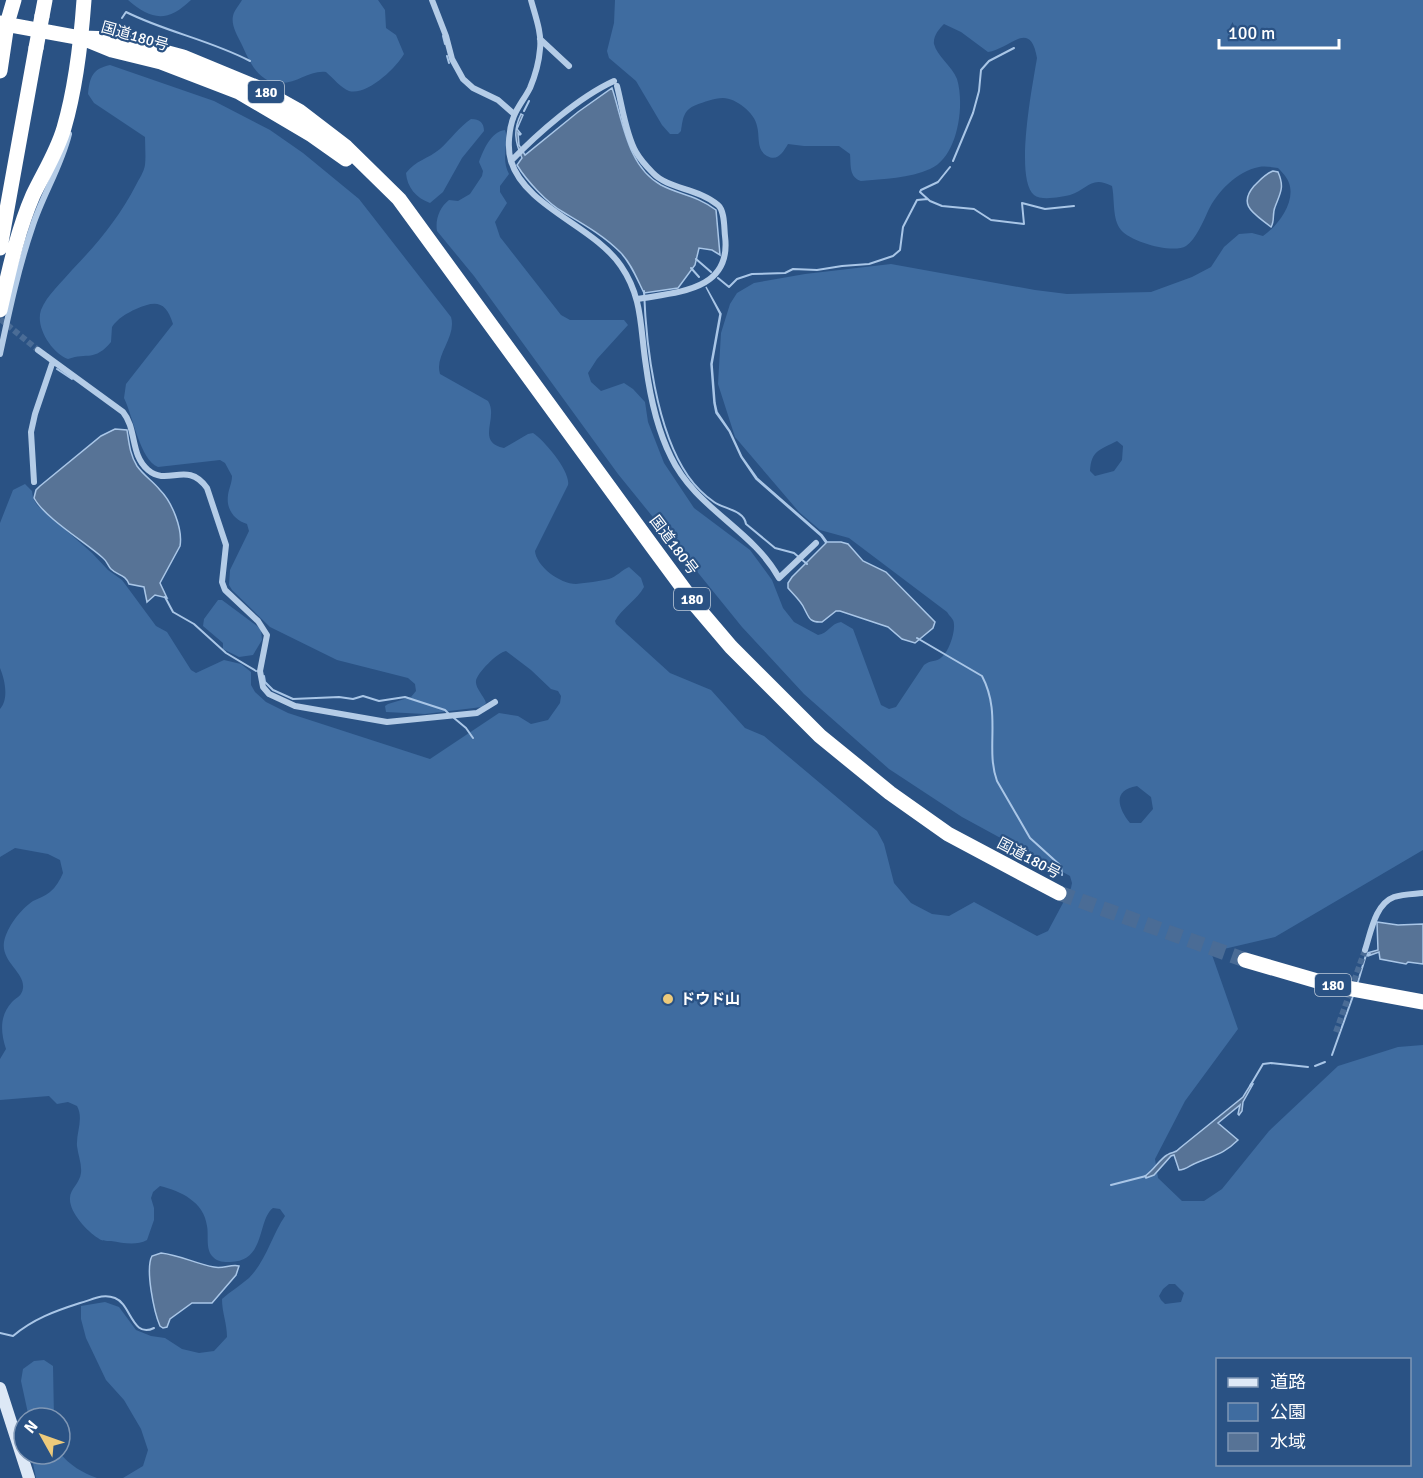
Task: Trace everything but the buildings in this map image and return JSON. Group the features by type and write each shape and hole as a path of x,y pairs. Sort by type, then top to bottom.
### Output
{"highway":[{"path":"0,71 4,24 14,0"},
{"path":"0,249 45,0"},
{"path":"0,310 14,247 64,128 81,38 84,0"},
{"name":"国道180号","path":"4,24 81,38 116,39 166,51 208,66 256,87 299,111 346,147 399,200 652,546 731,647 820,736 890,793 948,834 1059,893"},
{"name":"180","path":"1245,960 1331,985 1423,1002"}],"main road":[{"path":"0,1388 29,1478"}],"street":[{"path":"432,0 452,59 463,79 473,88 498,100 514,114"},
{"path":"531,0 540,39 538,60 531,86 514,114 511,127 511,161 524,182 555,214 586,232 612,253 627,275 638,299 646,367 657,419 670,456 681,475 698,495 753,544 779,578 816,543"},
{"path":"0,354 31,231 67,144 81,38"},
{"path":"540,39 569,66"},
{"path":"511,161 520,151 592,93 615,83 635,151 658,178 666,183 696,191 719,206 722,211 726,242 723,263 718,272 709,280 695,289 638,299"},
{"path":"38,350 123,412 130,421 136,453 140,461 152,473 161,476 190,474 202,481 207,488 226,545 222,582 225,590 258,621 267,635 260,677 268,694 295,706 387,722 477,713 495,702"},
{"path":"34,482 31,432 34,414 53,361"},
{"path":"1365,950 1378,913 1385,903 1396,896 1423,893"}],"green space":[{"path":"128,0 191,0 175,12 160,16 145,12"},
{"path":"242,0 378,0 385,10 386,28 396,35 404,54 380,80 356,91 346,90 326,72 281,83 266,80 255,70 235,30 233,16"},
{"path":"615,0 1423,0 1423,850 1275,937 1211,952 1238,1029 1185,1101 1155,1159 1158,1178 1182,1201 1204,1201 1222,1189 1269,1131 1338,1066 1398,1047 1423,1045 1423,1478 123,1478 143,1466 148,1450 141,1429 124,1400 106,1380 86,1338 81,1319 81,1306 105,1302 119,1307 136,1330 165,1338 182,1349 199,1353 214,1351 227,1337 222,1299 255,1271 285,1216 280,1209 273,1208 268,1214 259,1240 250,1255 242,1260 221,1261 213,1257 209,1250 208,1230 201,1210 190,1199 160,1186 153,1192 151,1198 154,1220 147,1240 129,1243 101,1240 80,1221 70,1203 70,1195 81,1173 77,1146 80,1121 77,1106 68,1102 57,1104 49,1096 0,1100 0,1059 6,1049 2,1030 3,1018 8,1007 20,995 23,988 23,982 6,955 4,942 11,925 19,914 33,901 52,890 63,873 60,860 48,854 15,848 0,857 0,709 5,695 5,684 0,668 0,523 13,490 25,484 32,491 37,505 122,580 156,626 167,632 191,670 196,673 224,660 241,664 251,672 251,685 255,692 266,702 288,713 430,759 499,713 518,716 531,724 548,720 560,703 561,696 558,691 551,689 506,651 493,659 477,677 477,686 486,703 482,707 425,714 386,712 385,706 411,697 416,691 415,684 408,678 337,660 270,627 232,590 229,585 230,570 249,531 247,524 235,517 230,509 228,495 232,476 225,463 220,460 158,467 146,456 124,398 126,384 173,324 167,311 159,304 149,304 126,314 112,327 111,342 95,354 68,359 56,351 46,339 40,324 44,304 115,220 143,173 145,165 145,137 94,103 88,94 91,78 99,69 110,65 214,101 270,130 303,153 359,199 451,317 451,332 440,360 440,374 488,401 491,408 489,435 495,445 504,448 533,433 550,449 565,472 568,485 535,551 536,557 544,568 556,578 576,584 609,579 629,567 641,578 644,587 618,616 616,624 670,673 711,690 745,728 764,736 877,831 884,844 894,883 911,903 932,914 949,916 974,902 1037,936 1048,931 1071,888 1070,876 962,817 889,769 804,694 742,627 618,474 474,276 437,231 439,214 449,200 458,201 470,194 482,176 483,171 479,162 485,147 496,134 505,130 505,162 509,174 500,186 500,192 507,203 495,222 500,237 561,315 570,320 624,320 628,325 597,359 588,373 591,382 601,391 624,383 645,402 648,422 664,463 694,508 750,550 772,580 783,608 794,622 818,635 841,622 853,629 881,705 889,709 896,707 924,665 940,659 945,654 953,634 953,620 947,612 849,538 820,530 799,512 735,437 718,384 721,333 730,304 737,293 754,283 805,274 891,264 1067,294 1151,292 1192,277 1211,267 1224,247 1239,234 1252,233 1263,236 1269,232 1280,220 1288,205 1291,190 1288,181 1278,168 1259,167 1243,173 1222,190 1193,239 1186,246 1172,249 1152,246 1134,239 1121,230 1116,220 1112,186 1105,183 1094,182 1066,196 1037,197 1028,185 1025,151 1037,58 1034,46 1024,38 988,52 961,32 944,24 935,35 934,44 957,79 960,102 957,129 947,154 940,163 922,172 896,178 861,181 854,177 850,154 839,146 788,144 777,157 767,156 761,150 753,116 739,103 728,99 713,99 688,109 684,115 681,131 678,134 670,134 662,125 636,81 609,58 607,51 614,23","holes":["1117,441 1123,446 1122,460 1114,471 1095,476 1090,471 1094,455","1137,786 1151,797 1153,809 1141,823 1130,823 1120,806 1120,800 1124,791","1169,1284 1175,1284 1184,1293 1181,1302 1165,1304 1161,1300 1159,1296"]},
{"path":"471,119 481,122 484,131 462,158 443,192 430,203 420,198 410,187 406,173 414,165 440,149"},
{"path":"218,600 222,600 261,629 262,640 253,655 239,657 223,649 223,643 203,626 204,619"},
{"path":"44,1360 53,1366 54,1406 26,1406 21,1381 23,1369 34,1361"},
{"path":"72,1464 97,1478 36,1478 34,1466 72,1466"}],"water":[{"path":"612,88 633,155 650,177 661,185 702,201 716,210 720,255 712,250 699,248 695,265 678,288 644,293 624,256 600,235 550,203 531,184 517,165 522,158 516,136 517,125 521,114 523,115 517,129 521,134 518,133 519,145 525,155"},
{"path":"1273,171 1278,172 1281,186 1271,227 1254,214 1247,199 1254,186 1265,175"},
{"path":"706,287 721,314 712,364 715,403 717,412 730,431 742,457 757,478 827,542 848,544 863,561 886,572 935,622 933,628 915,643 902,639 888,627 840,611 836,611 822,622 814,622 788,588 792,577 826,543 756,479 741,457 729,431 716,413 711,364 720,314"},
{"path":"115,429 127,430 135,462 164,495 178,524 180,546 160,583 167,598 155,595 147,602 144,587 129,584 125,578 111,569 103,558 47,514 34,498 40,486 101,436"},
{"path":"1377,922 1398,925 1423,924 1423,964 1408,962 1406,964 1380,959 1379,952 1368,956 1367,953 1378,950"},
{"path":"1253,1084 1239,1115 1240,1105 1218,1123 1238,1140 1233,1145 1181,1170 1179,1170 1174,1155 1171,1156 1154,1175 1146,1178 1145,1176 1164,1157 1177,1151 1243,1097"},
{"path":"161,1253 214,1267 239,1266 236,1275 212,1303 192,1303 170,1319 167,1327 163,1328 160,1326 155,1311 149,1270 152,1256"}],"waterway":[{"path":"122,18 126,12 250,61"},
{"path":"443,36 445,44"},
{"path":"953,161 973,113 979,91 981,70 989,61 1014,48"},
{"path":"447,56 449,63"},
{"path":"524,111 529,101"},
{"path":"950,167 938,182 920,192 930,201 942,206 974,209 991,220 1024,224 1022,203 1045,209 1074,206"},
{"path":"718,278 729,287 737,279 752,274 785,273 793,269 817,270 869,264 893,256 900,250 903,227 917,200 928,199"},
{"path":"696,259 711,272"},
{"path":"691,268 699,277"},
{"path":"644,291 647,337 655,387 668,435 688,476 707,496 742,516 746,524 775,548 794,553 807,564"},
{"path":"57,369 72,379"},
{"path":"165,597 173,612 194,624 226,653 256,671"},
{"path":"917,638 982,676 991,704 992,756 997,781 1030,838 1061,866 1062,875"},
{"path":"264,676 265,682 273,690 293,699 339,697 353,699 363,696 379,701 405,697 445,710 449,714"},
{"path":"454,718 466,728 473,738"},
{"path":"1357,985 1366,955 1370,954"},
{"path":"1332,1055 1353,996"},
{"path":"1315,1066 1325,1062"},
{"path":"1250,1086 1263,1064 1308,1067"},
{"path":"1111,1185 1146,1176"},
{"path":"0,1333 13,1336 36,1320 53,1312 106,1296 120,1301 141,1329 154,1328"}],"tunnel":[{"path":"0,319 38,350"},
{"path":"1059,893 1245,960"},
{"path":"1336,1032 1365,950"}],"place":[{"name":"ドウド山","path":"668,999"}]}
